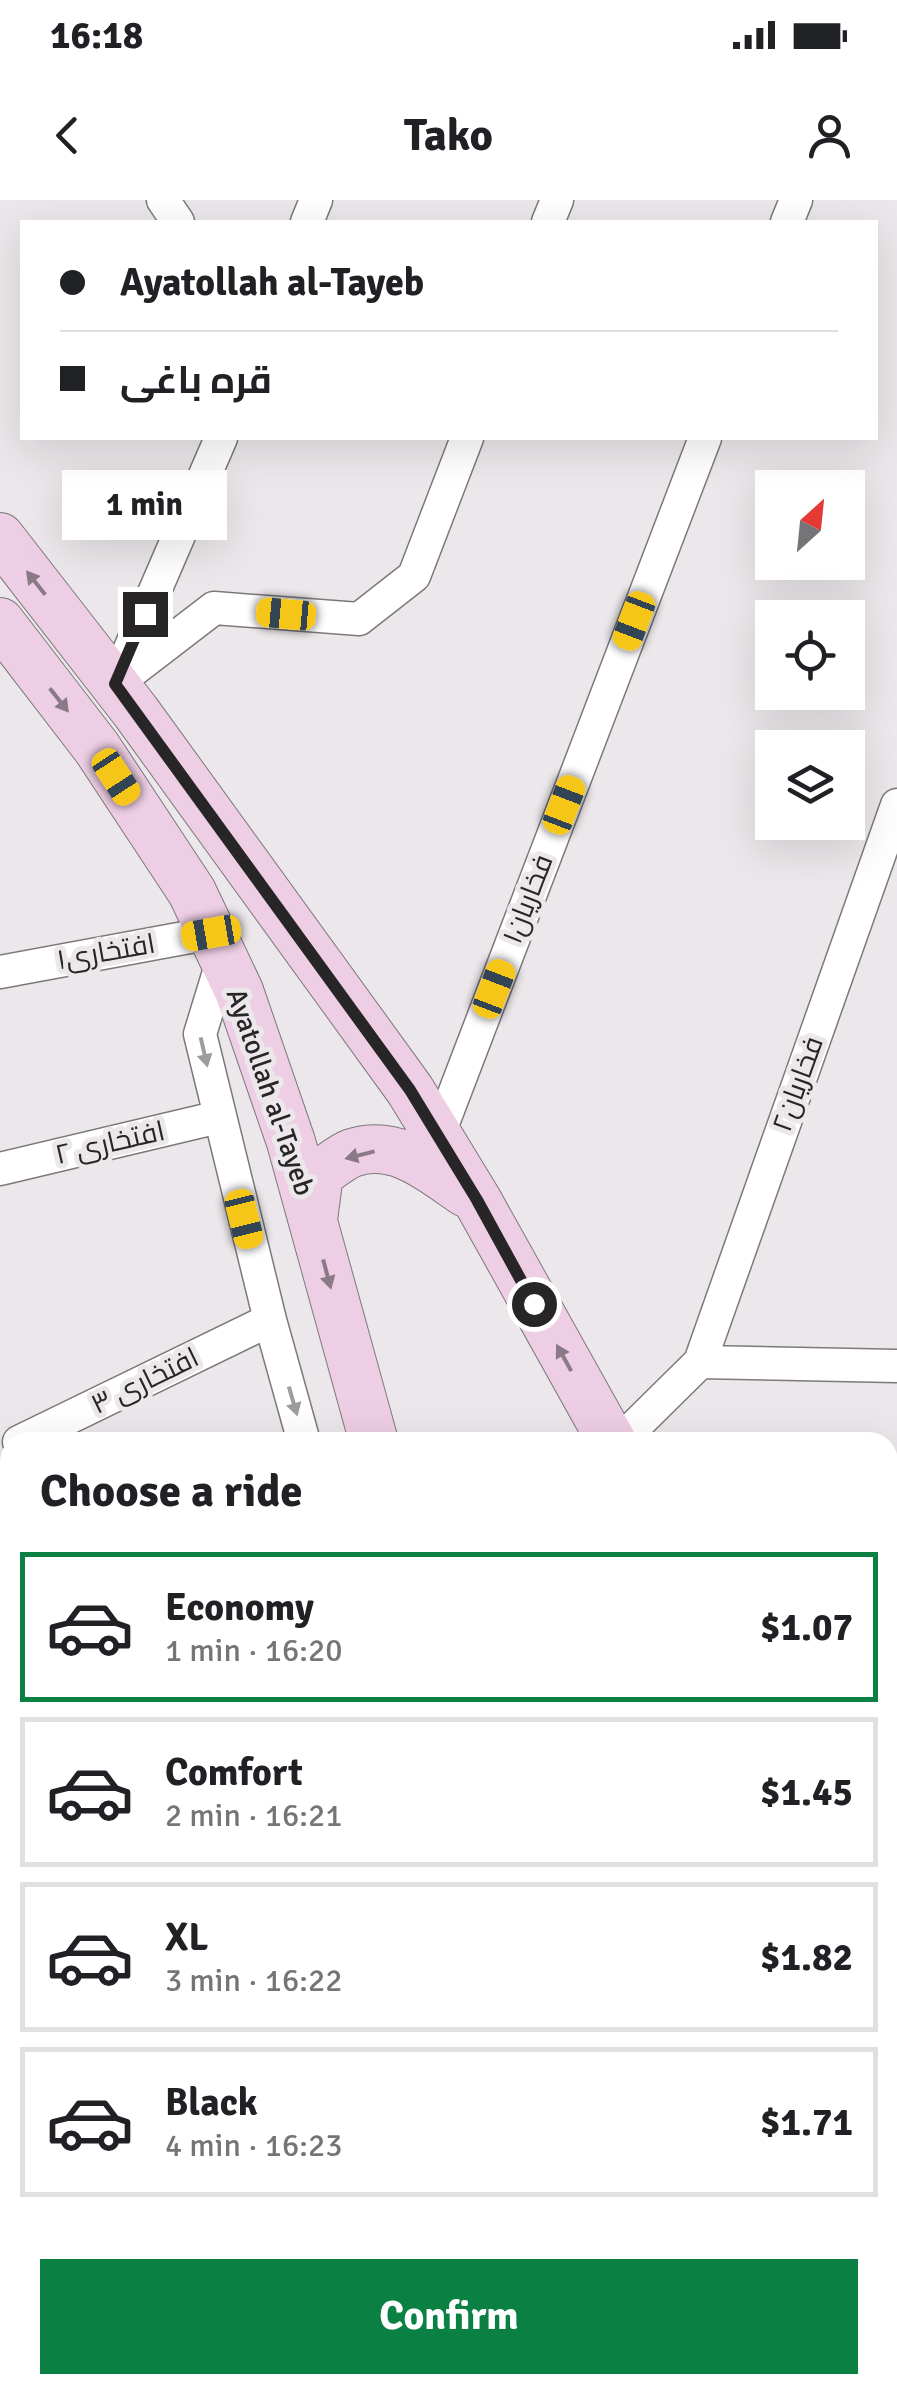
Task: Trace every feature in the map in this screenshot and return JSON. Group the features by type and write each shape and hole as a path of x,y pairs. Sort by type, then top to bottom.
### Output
{"main road":[{"path":"0,537 115,684 410,1090 609,1432"},
{"name":"Ayatollah al-Tayeb","path":"0,622 96,748 192,892 238,990 291,1142 371,1432"},
{"path":"313,1220 319,1174 352,1154 392,1148 477,1200"}],"street":[{"path":"115,684 220,440"},
{"path":"115,684 214,608 358,619 414,576 465,440"},
{"name":"فخاریان۱","path":"438,1136 704,440"},
{"name":"فخاریان۲","path":"700,1362 897,805"},
{"path":"217,946 200,1034 301,1432"},
{"name":"افتخاری۱","path":"0,972 217,946"},
{"name":"افتخاری ۲","path":"0,1169 219,1117"},
{"name":"افتخاری ۳","path":"40,1432 270,1320"},
{"path":"626,1432 700,1362 897,1366"}],"route":[{"path":"145,614 115,684 410,1090 534,1304"}]}
